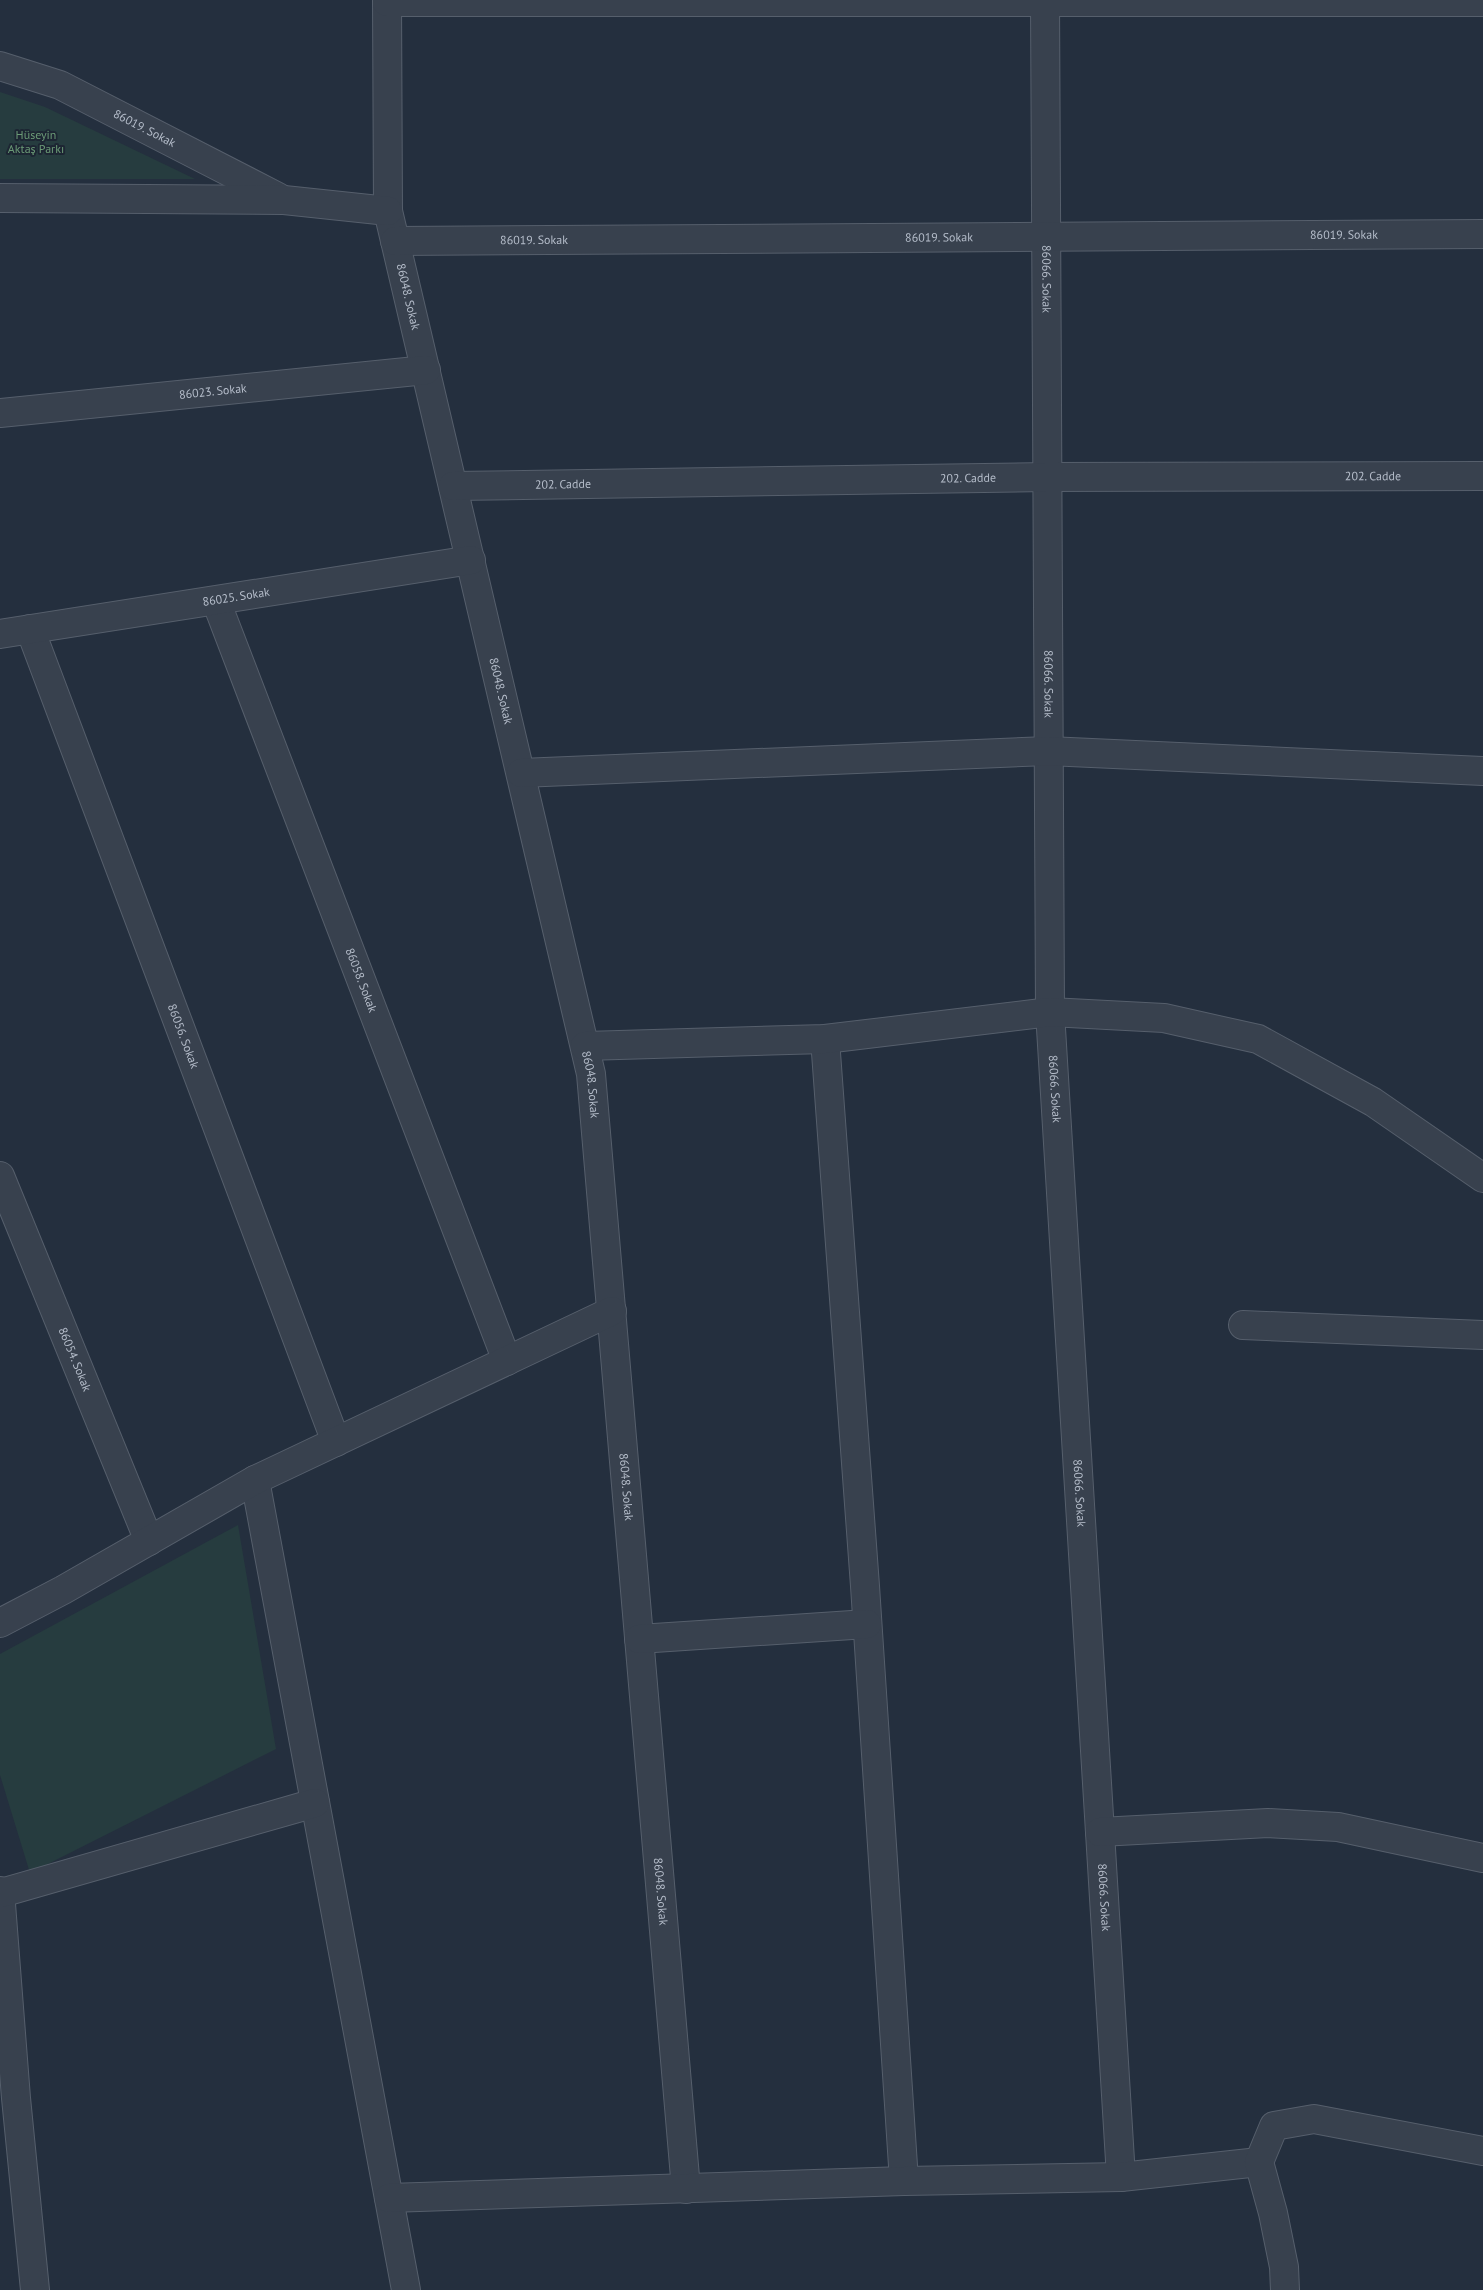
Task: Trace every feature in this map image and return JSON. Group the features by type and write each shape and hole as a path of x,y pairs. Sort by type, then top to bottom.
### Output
{"street":[{"path":"387,1 1483,2"},
{"name":"86048. Sokak","path":"387,1 388,211 592,1074 686,2189"},
{"name":"86066. Sokak","path":"1045,1 1050,1012 1121,2176"},
{"name":"86019. Sokak","path":"0,66 60,86 284,200"},
{"name":"86019. Sokak","path":"0,198 284,200 388,211"},
{"name":"86019. Sokak","path":"395,241 1046,235 1483,234"},
{"name":"86023. Sokak","path":"0,413 426,370"},
{"name":"202. Cadde","path":"453,486 1047,477 1483,476"},
{"name":"86025. Sokak","path":"0,634 471,560"},
{"name":"86058. Sokak","path":"216,600 507,1361"},
{"name":"86056. Sokak","path":"30,629 336,1442"},
{"path":"520,773 1048,751 1483,771"},
{"path":"585,1046 825,1039 1050,1012 1164,1018 1258,1039 1373,1102 1483,1178"},
{"path":"825,1039 867,1624 904,2181"},
{"name":"86054. Sokak","path":"0,1176 149,1540"},
{"path":"0,1623 255,1480 612,1311"},
{"path":"1243,1325 1483,1335"},
{"path":"255,1480 406,2290"},
{"path":"639,1639 867,1624"},
{"path":"35,2290 8,2100 0,1892 315,1803"},
{"path":"1100,1832 1268,1823 1338,1827 1483,1858"},
{"path":"1285,2290 1284,2267 1258,2162 1274,2126 1314,2119 1483,2151"},
{"path":"389,2198 904,2181 1121,2176 1258,2162"}],"green space":[{"name":"Hüseyin Aktaş Parkı","path":"0,92 45,107 195,179 0,179"},
{"path":"238,1525 276,1749 30,1873 0,1775 0,1654"}]}
